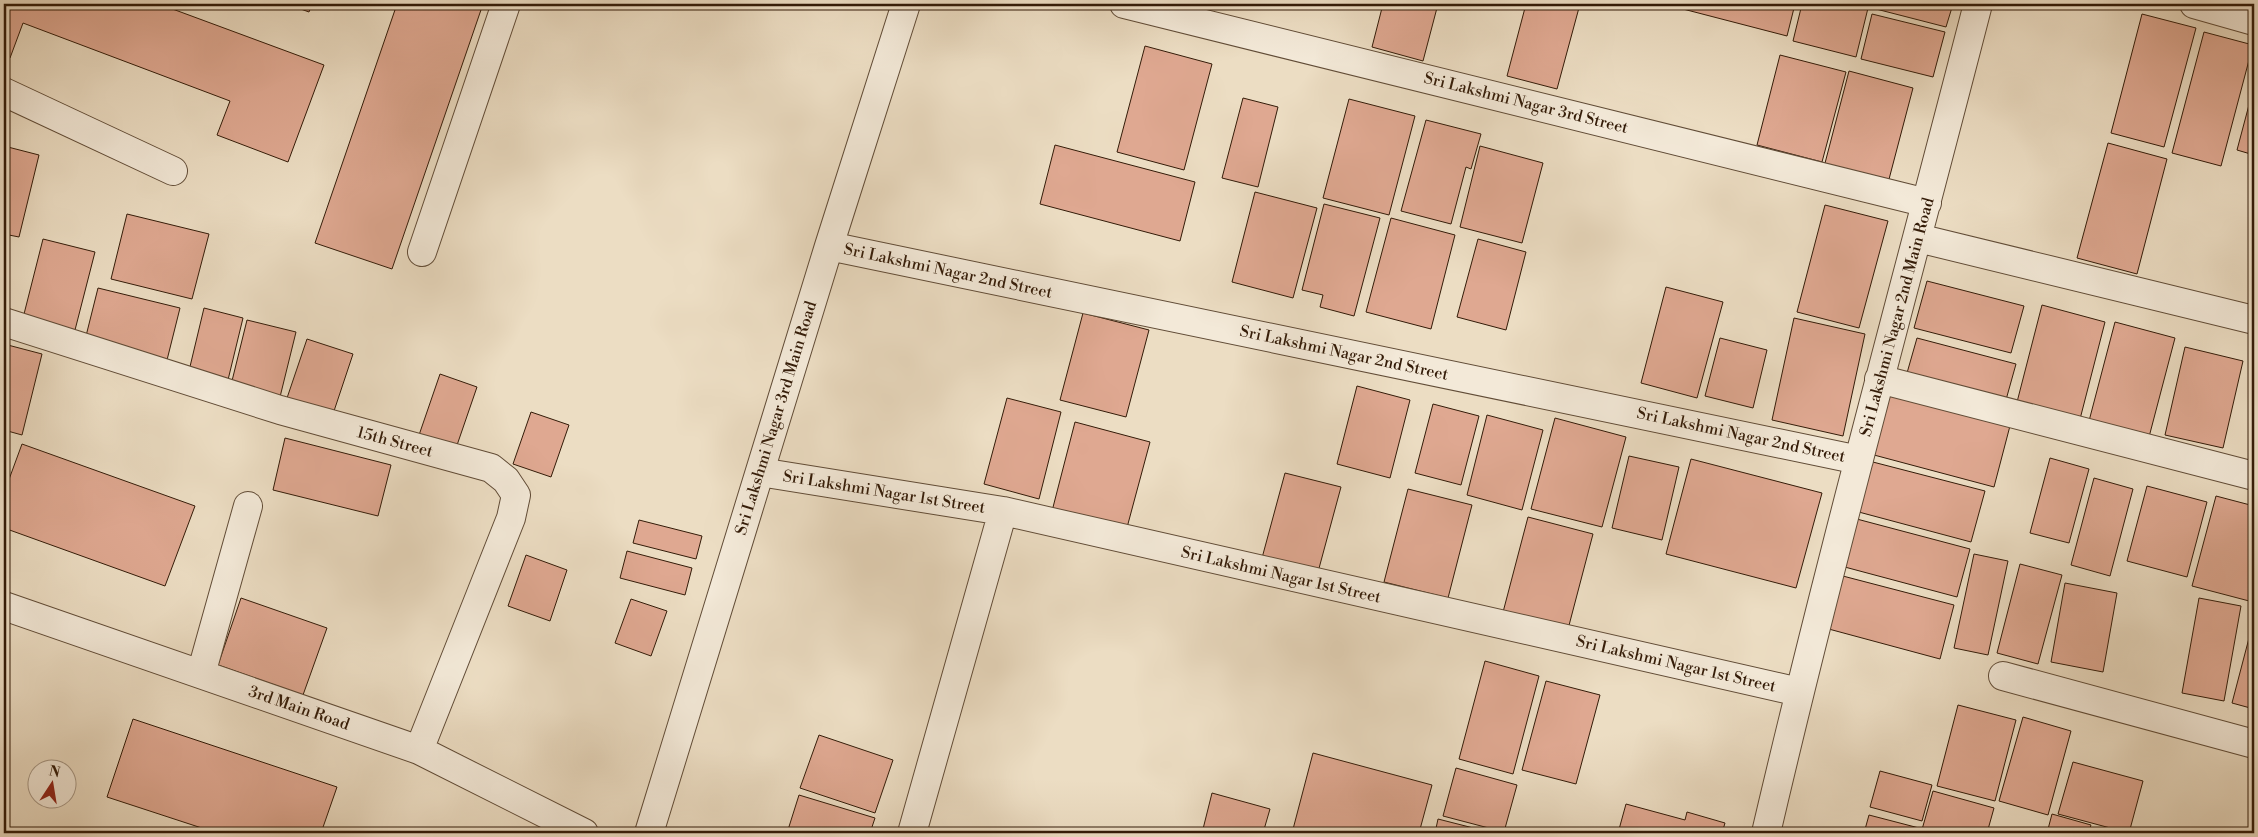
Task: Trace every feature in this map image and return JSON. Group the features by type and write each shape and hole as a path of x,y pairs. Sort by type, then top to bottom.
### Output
{"street":[{"path":"422,252 506,4"},
{"name":"Sri Lakshmi Nagar 3rd Main Road","path":"649,833 829,246 906,4"},
{"name":"Sri Lakshmi Nagar 3rd Street","path":"1124,4 1926,203"},
{"name":"Sri Lakshmi Nagar 2nd Main Road","path":"1766,833 1799,692 1860,460 1879,379 1918,238 1978,4"},
{"path":"2194,4 2254,21"},
{"path":"4,92 174,170"},
{"path":"1918,238 2254,320"},
{"name":"Sri Lakshmi Nagar 2nd Street","path":"829,246 1860,460"},
{"name":"15th Street","path":"4,322 280,410 490,468 506,480 516,496 511,518 419,750"},
{"path":"1879,379 2254,476"},
{"name":"Sri Lakshmi Nagar 1st Street","path":"760,472 1003,511 1799,692"},
{"path":"201,674 248,506"},
{"path":"912,833 1003,511"},
{"name":"3rd Main Road","path":"4,606 419,750 584,833"},
{"path":"2003,676 2254,744"}],"building":[{"path":"4,4 159,4 324,65 288,162 217,135 230,101 23,23 10,58 4,55"},
{"path":"287,4 312,4 309,12"},
{"path":"397,4 483,4 392,269 315,243"},
{"path":"1383,4 1438,4 1423,61 1372,47"},
{"path":"1526,4 1580,4 1557,89 1507,76"},
{"path":"1685,4 1795,4 1787,36 1683,9"},
{"path":"1802,4 1869,4 1856,57 1793,41"},
{"path":"1877,4 1953,4 1946,27 1876,9"},
{"path":"1872,14 1945,32 1933,77 1861,59"},
{"path":"2142,14 2196,28 2164,147 2111,133"},
{"path":"2204,32 2253,45 2221,166 2172,153"},
{"path":"1145,46 1212,64 1184,170 1117,152"},
{"path":"1780,55 1846,72 1822,162 1757,145"},
{"path":"1849,71 1913,88 1888,183 1824,167"},
{"path":"2254,86 2254,155 2237,150"},
{"path":"1243,98 1278,107 1258,187 1222,178"},
{"path":"1349,99 1415,116 1389,215 1323,198"},
{"path":"1426,120 1481,134 1471,169 1466,167 1451,224 1401,211"},
{"path":"2108,143 2167,159 2137,274 2077,258"},
{"path":"1055,145 1195,182 1180,241 1040,204"},
{"path":"4,146 39,155 19,237 4,234"},
{"path":"1480,146 1543,163 1522,243 1460,227"},
{"path":"1255,192 1317,208 1293,298 1232,282"},
{"path":"1324,204 1380,218 1354,316 1320,307 1323,295 1302,290"},
{"path":"1825,205 1888,221 1859,328 1797,312"},
{"path":"127,214 209,234 192,299 111,279"},
{"path":"1391,218 1455,235 1431,329 1366,312"},
{"path":"43,239 95,252 75,330 23,318"},
{"path":"1478,239 1526,252 1506,330 1457,317"},
{"path":"1927,281 2024,306 2011,353 1914,328"},
{"path":"1666,287 1723,302 1697,398 1641,383"},
{"path":"98,288 180,308 166,364 84,344"},
{"path":"2042,305 2105,322 2079,423 2016,406"},
{"path":"204,308 243,318 227,384 188,375"},
{"path":"1083,313 1149,330 1126,417 1060,400"},
{"path":"1794,318 1865,334 1843,436 1772,420"},
{"path":"247,320 296,332 280,397 231,385"},
{"path":"2115,322 2175,338 2149,437 2089,421"},
{"path":"1720,338 1767,350 1753,408 1705,396"},
{"path":"1917,338 2016,364 2004,407 1905,380"},
{"path":"307,339 353,354 332,417 286,401"},
{"path":"4,344 42,354 22,435 4,430"},
{"path":"2185,347 2243,361 2223,448 2165,435"},
{"path":"440,374 477,387 455,451 418,438"},
{"path":"1357,386 1410,400 1390,478 1337,464"},
{"path":"1891,390 2011,422 1994,487 1874,455"},
{"path":"1007,398 1061,412 1039,499 984,484"},
{"path":"1433,404 1479,416 1461,485 1415,473"},
{"path":"531,412 569,425 551,477 513,464"},
{"path":"1487,415 1543,430 1522,510 1467,495"},
{"path":"1555,418 1626,437 1602,527 1531,509"},
{"path":"1075,422 1150,442 1125,535 1051,515"},
{"path":"285,438 391,465 378,516 273,490"},
{"path":"22,444 195,506 165,586 4,528 4,493"},
{"path":"1629,456 1679,467 1662,540 1612,528"},
{"path":"2050,458 2089,469 2069,543 2030,533"},
{"path":"1691,459 1822,493 1796,588 1666,554"},
{"path":"1869,461 1985,491 1971,542 1855,511"},
{"path":"1285,473 1341,487 1318,572 1262,558"},
{"path":"2094,478 2133,489 2110,576 2071,565"},
{"path":"2147,486 2207,502 2187,577 2127,561"},
{"path":"1408,489 1472,505 1448,598 1384,582"},
{"path":"2216,496 2254,506 2253,602 2192,586"},
{"path":"1528,517 1593,534 1567,633 1502,616"},
{"path":"1853,518 1970,549 1957,597 1841,566"},
{"path":"639,520 702,536 696,559 633,543"},
{"path":"627,551 692,568 685,595 620,578"},
{"path":"1974,554 2008,561 1988,655 1954,648"},
{"path":"526,555 567,570 550,621 508,606"},
{"path":"2020,564 2062,575 2038,664 1997,653"},
{"path":"1839,575 1954,605 1940,659 1825,628"},
{"path":"2065,583 2117,593 2103,672 2051,662"},
{"path":"241,598 327,628 303,695 218,665"},
{"path":"2199,598 2241,606 2224,701 2182,693"},
{"path":"631,599 667,611 651,656 615,643"},
{"path":"2254,619 2254,709 2232,703"},
{"path":"1485,661 1539,676 1513,774 1459,759"},
{"path":"1546,681 1600,695 1576,784 1522,770"},
{"path":"1958,705 2016,720 1995,801 1937,786"},
{"path":"2023,717 2071,731 2048,815 1999,801"},
{"path":"133,719 337,787 321,833 217,833 107,797"},
{"path":"819,735 893,760 875,813 800,788"},
{"path":"1313,753 1432,785 1419,833 1292,833"},
{"path":"2073,762 2143,781 2129,833 2058,814"},
{"path":"1456,768 1517,785 1504,832 1443,816"},
{"path":"1880,771 1932,785 1922,821 1870,807"},
{"path":"1933,791 1994,808 1987,833 1921,833"},
{"path":"1212,793 1270,809 1263,833 1202,833"},
{"path":"799,795 875,818 870,833 787,833"},
{"path":"1626,804 1685,820 1687,812 1725,823 1722,833 1618,833"},
{"path":"2052,814 2091,825 2088,833 2047,833"},
{"path":"1869,815 1919,828 1917,833 1864,833"},
{"path":"1438,819 1493,833 1435,833"}]}
